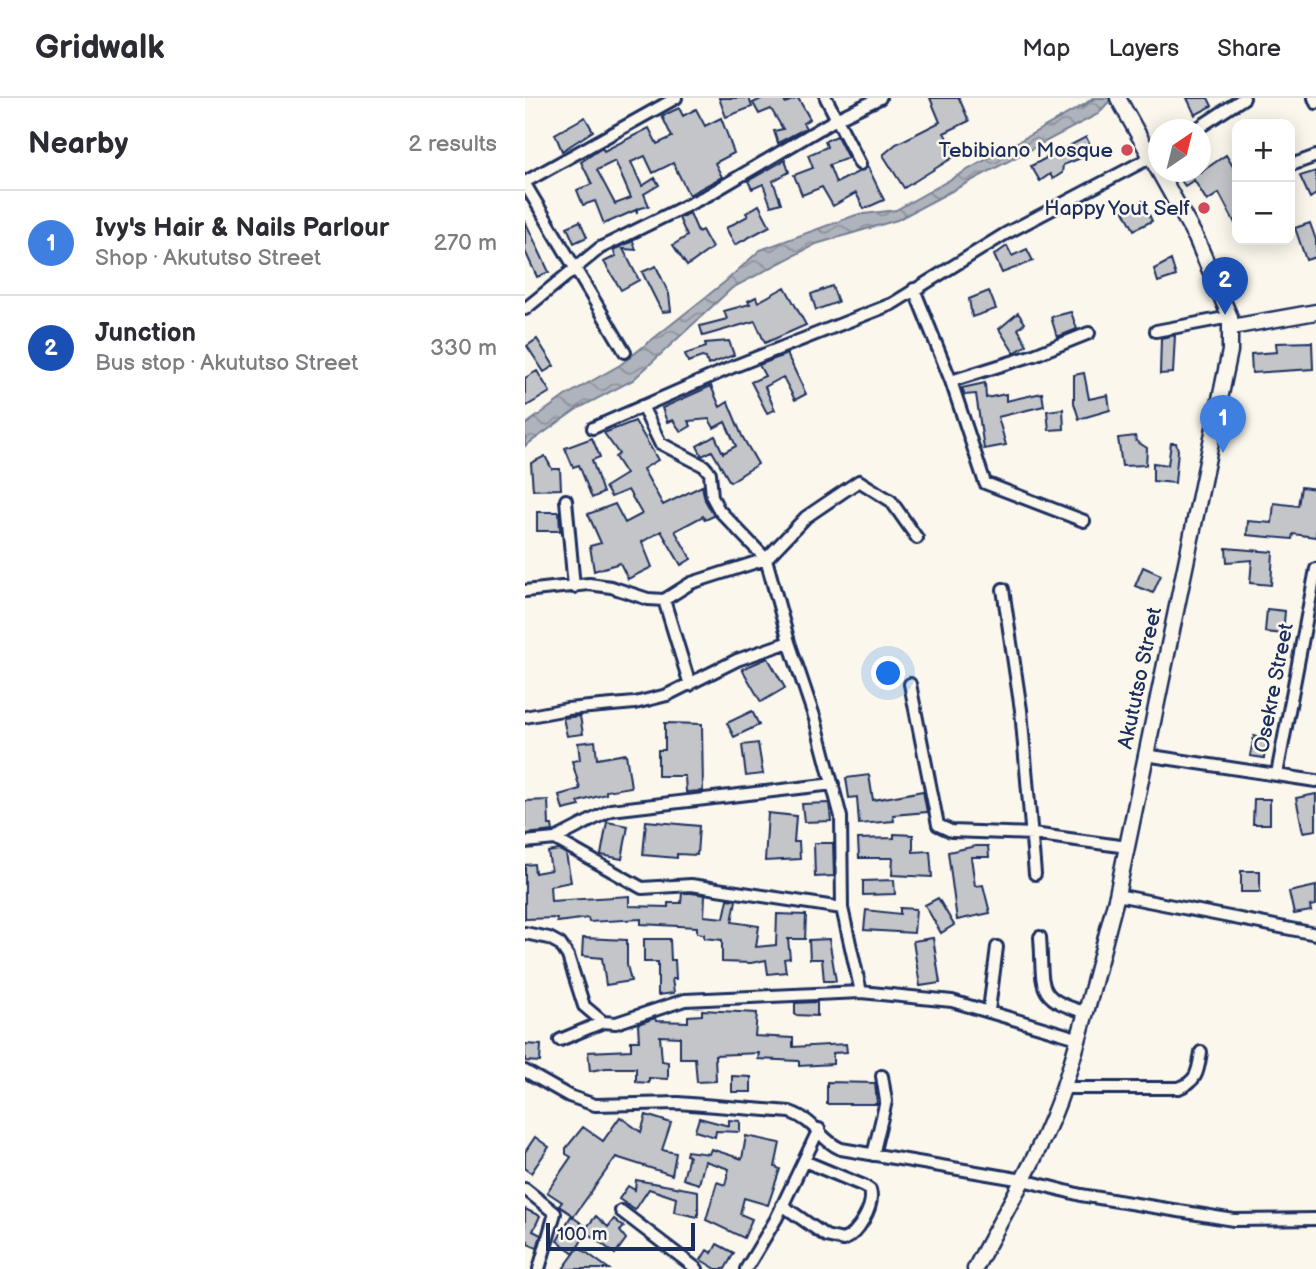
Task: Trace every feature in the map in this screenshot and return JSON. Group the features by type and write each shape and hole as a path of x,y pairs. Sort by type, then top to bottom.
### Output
{"street":[{"path":"625,352 525,183 676,98"},
{"path":"826,98 860,164"},
{"path":"525,309 600,248 708,195 838,118 880,98"},
{"path":"1118,98 1126,115 1148,146"},
{"path":"1211,120 1244,98"},
{"path":"1295,164 1316,156"},
{"path":"593,428 783,346 838,328 892,304 1005,234 1148,160"},
{"path":"1168,182 1196,238 1231,322"},
{"path":"914,289 951,381 985,483 1084,521"},
{"path":"1156,331 1316,312"},
{"name":"Akututso Street","path":"975,1269 1023,1180 1064,1088 1117,895 1230,351 1231,322"},
{"path":"951,381 1034,355 1089,332"},
{"path":"642,406 660,443 710,473 712,497 719,510 766,559 841,817 842,908 861,992"},
{"path":"525,591 589,584 611,587 648,599 664,600 691,583 766,559 806,517 859,481 891,501 917,538"},
{"path":"566,500 574,587"},
{"name":"Osekre Street","path":"1277,774 1316,569"},
{"path":"1003,589 1021,710 1035,874"},
{"path":"664,600 690,685"},
{"path":"525,717 567,709 635,703 690,685 737,660 789,642"},
{"path":"910,684 938,825 951,831 1033,834 1126,846"},
{"path":"1145,755 1316,781"},
{"path":"525,842 555,839 611,810 833,784"},
{"path":"555,839 642,888 691,885 842,908"},
{"path":"1117,895 1316,934"},
{"path":"525,933 549,938 560,944 568,956 584,1006 603,1022"},
{"path":"1040,937 1044,989 1056,1004 1085,1012"},
{"path":"989,1010 997,947"},
{"path":"560,1040 603,1022 616,1023 685,1000 861,992 908,994 989,1010 1077,1038"},
{"path":"1064,1088 1179,1088 1191,1084 1197,1075 1201,1052"},
{"path":"525,1071 569,1096 595,1105 678,1103 790,1112 804,1116 832,1146 873,1155 1023,1180 1081,1195 1234,1220 1316,1219"},
{"path":"873,1155 886,1101 882,1076"},
{"path":"746,1269 782,1205 819,1129"},
{"path":"782,1205 826,1236 843,1240 856,1232 871,1202 870,1190 864,1185 804,1161"},
{"path":"525,1189 555,1213 539,1269"},
{"path":"621,1211 697,1269"}],"water":[{"path":"1096,98 1112,98 1098,114 897,220 816,244 732,288 633,380 577,409 525,446 525,425 565,396 620,365 726,281 760,250 856,215 896,210"}],"building":[{"path":"719,98 749,98 752,107 726,117"},
{"path":"763,98 783,98 785,103 798,98 810,119 803,123 806,128 778,143 774,131 783,129 771,109 759,114 753,103"},
{"path":"930,98 959,98 969,121 944,133 957,155 904,188 883,155 896,144 940,122"},
{"path":"1187,98 1208,98 1212,106 1195,115"},
{"path":"679,108 683,116 696,109 705,126 721,118 734,153 715,163 722,177 689,195 673,163 653,173 645,156 631,162 642,186 655,178 659,185 644,194 649,206 637,209 637,214 636,210 604,224 595,201 583,205 577,190 592,184 581,162 602,148 604,151 649,128 657,144 672,137 662,116","holes":["615,161 631,198 615,204 597,170"]},
{"path":"585,117 593,131 562,151 555,134"},
{"path":"837,136 848,158 829,165 836,183 868,167 884,200 864,209 856,193 833,206 822,187 802,195 794,175 813,168 808,155 827,147 825,141"},
{"path":"1086,137 1094,153 1063,165 1062,173 1053,179 1050,174 1040,181 1031,166"},
{"path":"1226,155 1232,165 1232,218 1219,193 1207,201 1195,182 1211,182 1211,165"},
{"path":"785,160 789,172 773,181 781,203 771,206 763,184 752,189 748,181"},
{"path":"1316,171 1316,194 1310,198 1300,176"},
{"path":"1143,201 1152,221 1134,230 1124,211"},
{"path":"759,205 770,226 735,245 726,228 748,216 746,213"},
{"path":"690,213 698,232 702,230 712,248 687,266 673,245 687,236 679,218"},
{"path":"525,221 549,272 537,277 525,251"},
{"path":"580,221 587,237 574,243 567,227"},
{"path":"1310,223 1316,240 1316,257 1306,260 1295,228"},
{"path":"633,241 636,250 623,249 639,280 621,290 604,262 616,256 613,250"},
{"path":"1007,246 1012,256 1027,249 1033,261 1002,273 994,255"},
{"path":"1171,260 1176,276 1158,282 1154,269"},
{"path":"656,266 669,294 671,311 662,312 642,272"},
{"path":"832,286 838,302 816,310 811,294"},
{"path":"785,287 806,325 765,343 755,321 703,336 700,326 727,319 724,311 750,304 748,301 756,297 758,302"},
{"path":"989,291 996,309 972,317 969,299"},
{"path":"1071,312 1077,329 1057,337 1051,317"},
{"path":"1018,313 1025,323 1018,329 1027,345 1014,353 999,329"},
{"path":"1175,335 1173,373 1160,374 1161,338"},
{"path":"537,339 554,366 544,372 527,346"},
{"path":"729,341 734,355 708,365 706,358 702,357 688,362 685,354 706,347 705,343"},
{"path":"1312,342 1313,369 1252,373 1251,354 1277,352 1276,343"},
{"path":"787,354 806,394 795,400 783,377 765,387 775,410 767,413 751,382 765,376 759,365"},
{"path":"537,371 550,392 525,407 525,378"},
{"path":"1084,373 1089,399 1108,395 1110,410 1079,419 1074,403 1074,375"},
{"path":"985,383 986,398 1006,394 1006,401 1042,393 1044,406 998,417 1006,445 984,449 976,394 965,395 962,388"},
{"path":"711,386 720,407 728,402 742,436 758,464 730,482 712,451 702,456 697,446 715,436 723,453 736,446 725,422 714,428 709,419 688,421 691,426 681,432 673,420 667,422 662,408"},
{"path":"1063,409 1064,429 1049,430 1047,411"},
{"path":"635,421 658,460 643,469 663,505 702,486 705,500 714,516 705,520 703,516 675,531 691,559 681,565 661,531 642,542 652,567 628,579 620,563 594,571 590,546 601,543 588,514 615,504 625,523 642,514 628,490 611,497 605,487 626,474 615,457 619,454 604,433"},
{"path":"1135,436 1136,441 1147,448 1146,465 1122,466 1118,438"},
{"path":"592,438 600,457 592,460 603,493 592,498 579,465 573,467 565,448"},
{"path":"1171,443 1176,443 1178,450 1175,483 1153,481 1153,463 1168,465"},
{"path":"545,456 552,469 560,469 561,489 533,490 531,463"},
{"path":"1301,487 1316,489 1316,537 1293,534 1292,539 1247,535 1248,521 1272,523 1274,503 1298,506"},
{"path":"537,512 559,512 560,531 537,531"},
{"path":"1226,548 1273,552 1271,585 1250,583 1252,560 1227,562"},
{"path":"1143,567 1161,575 1153,593 1135,586"},
{"path":"1267,609 1285,611 1283,634 1265,632"},
{"path":"768,658 785,688 761,702 742,669"},
{"path":"752,711 759,725 734,737 727,723"},
{"path":"580,716 583,734 567,736 563,718"},
{"path":"665,723 702,724 703,791 686,792 685,776 658,776 658,750 665,750"},
{"path":"1254,736 1267,739 1264,758 1250,756"},
{"path":"595,741 597,759 626,754 631,787 606,791 606,794 578,802 580,806 563,810 559,795 580,789 572,761 580,760 578,743"},
{"path":"758,743 763,774 746,776 742,745"},
{"path":"869,775 873,800 923,791 927,812 893,815 894,821 859,824 857,797 849,798 846,778"},
{"path":"1316,794 1316,830 1303,832 1296,798"},
{"path":"1254,799 1270,799 1270,824 1253,824"},
{"path":"548,800 549,825 552,825 553,831 525,834 525,801"},
{"path":"829,803 831,821 804,822 802,804"},
{"path":"768,813 796,816 794,842 799,842 800,859 765,861"},
{"path":"646,821 699,826 697,855 677,854 677,858 643,855"},
{"path":"607,822 628,826 622,859 601,855"},
{"path":"894,834 913,835 913,852 930,851 932,877 892,875 893,858 859,858 858,839 894,838"},
{"path":"814,843 833,843 834,876 815,877"},
{"path":"988,846 989,857 971,857 975,886 983,885 990,913 957,920 948,852"},
{"path":"559,850 566,854 571,882 550,886 551,901 629,896 629,906 668,907 668,903 681,903 682,893 705,895 704,916 724,918 728,899 736,900 732,922 759,926 756,947 776,945 777,914 806,915 805,939 788,939 790,958 784,959 786,972 768,974 766,960 751,963 722,962 722,940 704,938 704,934 697,933 697,927 641,924 641,919 589,922 588,918 557,922 557,918 525,919 525,865 534,864 535,873 551,870 548,852"},
{"path":"1241,871 1260,871 1260,892 1241,892"},
{"path":"894,880 895,894 863,895 863,881"},
{"path":"1316,886 1316,905 1310,906 1311,911 1294,914 1289,892"},
{"path":"938,898 954,925 941,933 925,905"},
{"path":"900,908 916,909 914,933 864,930 866,910 900,914"},
{"path":"583,938 627,940 627,965 631,981 606,985 602,958 582,956"},
{"path":"933,938 940,983 920,986 913,941"},
{"path":"644,939 670,939 671,960 675,960 676,979 672,979 674,993 658,995 658,962 644,962"},
{"path":"829,939 836,981 824,981 822,959 810,959 809,940"},
{"path":"817,1002 817,1016 795,1015 795,1003"},
{"path":"702,1010 757,1013 755,1036 793,1038 793,1047 846,1044 847,1052 833,1053 833,1064 799,1066 799,1061 758,1059 759,1053 715,1055 716,1081 697,1082 695,1058 680,1058 680,1037 660,1036 662,1061 668,1062 668,1079 649,1078 649,1083 636,1082 636,1068 590,1071 588,1052 631,1050 631,1041 639,1041 638,1024 655,1018 656,1021 688,1022 688,1016 702,1015"},
{"path":"525,1044 541,1045 540,1062 525,1061"},
{"path":"732,1076 751,1077 751,1092 732,1092"},
{"path":"827,1082 875,1083 877,1104 827,1104"},
{"path":"646,1115 671,1123 662,1150 676,1153 672,1175 616,1157 574,1216 559,1206 562,1202 547,1192 571,1157 566,1154 566,1148 583,1127 603,1141 620,1117 641,1132"},
{"path":"699,1118 729,1126 729,1120 740,1121 740,1132 716,1131 715,1137 695,1131"},
{"path":"746,1136 780,1143 775,1167 780,1169 768,1205 744,1198 740,1214 752,1219 744,1238 706,1220 717,1182 725,1185 729,1169 705,1161 699,1184 683,1179 689,1156 686,1155 687,1151 709,1154 711,1149 742,1159"},
{"path":"535,1137 549,1147 531,1173 525,1169 525,1152"},
{"path":"636,1180 698,1191 698,1217 674,1212 676,1198 649,1189 635,1210 619,1199 628,1186 635,1190"},
{"path":"525,1209 540,1216 533,1231 541,1235 537,1248 528,1244 528,1240 525,1247"},
{"path":"571,1216 587,1227 596,1216 608,1227 614,1219 624,1227 620,1231 626,1239 615,1254 587,1232 574,1253 557,1241"},
{"path":"717,1244 734,1253 725,1269 716,1269 701,1260 707,1250 712,1253"},
{"path":"579,1247 609,1269 563,1269"}],"waterway":[{"path":"1082,107 1093,98"}],"place":[{"name":"Tebibiano Mosque","path":"1127,150"},
{"name":"Happy Yout Self","path":"1204,208"},
{"name":"Junction","path":"1225,315"},
{"name":"Ivy's Hair & Nails Parlour","path":"1223,453"}]}
